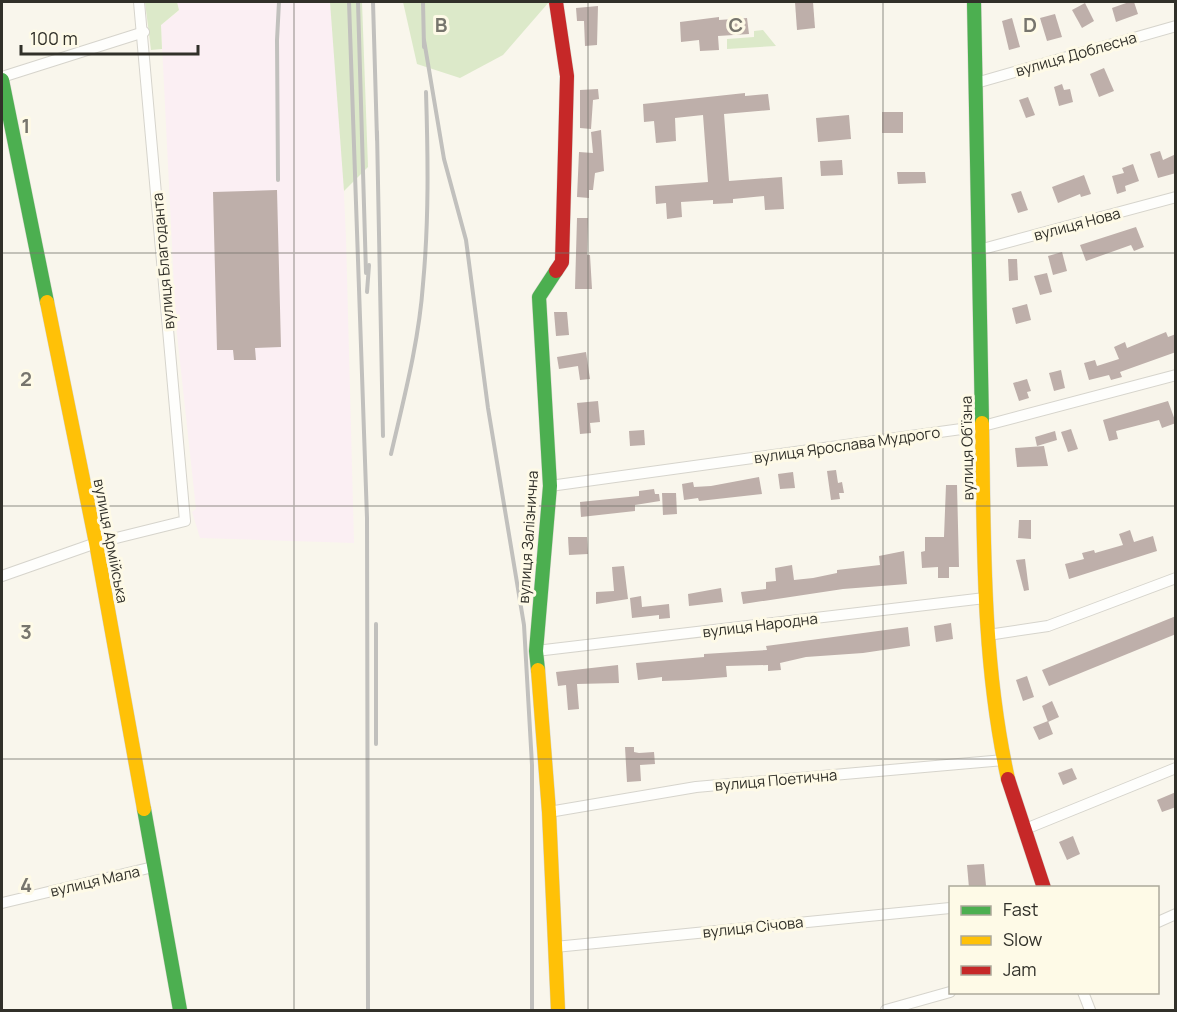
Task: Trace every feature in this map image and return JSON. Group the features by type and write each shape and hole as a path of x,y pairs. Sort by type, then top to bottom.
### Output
{"street":[{"name":"вулиця Благоданта","path":"96,543 185,521 144,32 139,2"},
{"name":"вулиця Залізнична","path":"556,2 567,76 562,262 539,297 550,486 536,651 549,812 558,1011"},
{"name":"вулиця Об'їзна","path":"974,2 985,598 997,727 1023,830 1043,886"},
{"name":"вулиця Доблесна","path":"976,83 1176,26"},
{"path":"2,79 144,32"},
{"name":"вулиця Армійська","path":"2,79 96,543 180,1011"},
{"name":"вулиця Нова","path":"979,250 1176,197"},
{"name":"вулиця Ярослава Мудрого","path":"550,486 983,426 1176,375"},
{"path":"2,576 96,543"},
{"path":"988,634 1048,626 1176,578"},
{"name":"вулиця Народна","path":"536,651 985,598"},
{"name":"вулиця Поетична","path":"549,812 696,787 1004,760"},
{"path":"1023,830 1176,768"},
{"name":"вулиця Мала","path":"2,903 153,867"},
{"name":"вулиця Січова","path":"555,947 949,908"},
{"path":"1159,922 1176,914"},
{"path":"886,1011 949,993"},
{"path":"1083,994 1090,1011"}],"shaded area":[{"path":"177,2 335,2 346,238 354,543 200,538 192,512 196,509 176,325 161,25 179,11"}],"green space":[{"path":"145,2 177,2 179,10 161,25 162,49 151,50"},
{"path":"330,2 362,2 368,167 344,191"},
{"path":"403,2 549,2 503,55 460,78 417,64"},
{"path":"763,30 776,46 727,49 727,39 754,37 754,31"}],"building":[{"path":"795,2 813,2 815,28 797,30"},
{"path":"1134,2 1138,14 1116,22 1112,8"},
{"path":"1085,3 1094,21 1082,28 1072,10"},
{"path":"598,6 597,45 585,46 584,21 577,21 576,8"},
{"path":"1055,14 1062,37 1047,41 1040,18"},
{"path":"719,17 719,20 747,18 749,34 718,36 719,50 700,51 699,40 681,42 680,22"},
{"path":"1012,18 1020,47 1009,50 1002,21"},
{"path":"1104,68 1114,91 1099,97 1090,74"},
{"path":"1062,84 1064,90 1070,89 1073,102 1059,106 1054,87"},
{"path":"598,89 599,99 593,100 591,129 580,128 580,90"},
{"path":"745,93 745,96 768,94 770,110 724,114 729,181 782,177 784,209 765,210 764,196 733,199 733,203 713,204 713,200 681,202 682,217 667,219 666,203 656,204 655,186 708,182 703,115 675,118 676,141 656,143 654,121 644,122 643,104"},
{"path":"1028,97 1035,115 1026,118 1019,100"},
{"path":"882,112 903,112 903,133 882,133"},
{"path":"849,115 851,139 818,142 816,118"},
{"path":"601,130 604,171 595,173 593,190 589,190 589,198 577,197 579,152 593,153 591,132"},
{"path":"1160,151 1163,160 1176,154 1176,173 1158,178 1150,154"},
{"path":"842,160 843,175 821,176 820,161"},
{"path":"1133,164 1139,181 1125,186 1126,191 1117,194 1112,176 1124,173 1122,168"},
{"path":"897,172 925,172 926,183 898,184"},
{"path":"1084,175 1091,194 1081,197 1080,194 1058,203 1052,187"},
{"path":"277,190 281,347 255,348 256,360 234,360 233,350 217,350 213,192"},
{"path":"1021,191 1028,210 1018,213 1011,194"},
{"path":"577,218 588,218 587,255 590,255 592,289 575,289"},
{"path":"1136,227 1144,247 1134,251 1131,245 1086,261 1080,245"},
{"path":"1062,252 1067,271 1053,275 1048,256"},
{"path":"1008,259 1017,259 1018,280 1009,281"},
{"path":"1047,273 1052,292 1040,295 1034,276"},
{"path":"1027,304 1031,320 1016,324 1012,308"},
{"path":"554,312 567,312 569,335 556,336"},
{"path":"1166,332 1168,337 1176,334 1176,352 1120,372 1122,377 1111,380 1109,375 1089,380 1084,363 1095,360 1097,366 1119,359 1114,347 1125,342 1127,348"},
{"path":"586,352 590,379 580,380 578,366 559,369 557,357"},
{"path":"1061,370 1065,388 1054,391 1049,373"},
{"path":"1027,379 1031,391 1027,392 1029,398 1019,401 1013,383"},
{"path":"598,401 600,422 590,423 591,433 580,434 577,403"},
{"path":"1168,401 1176,423 1162,428 1159,420 1116,431 1118,439 1109,441 1103,420"},
{"path":"1071,429 1078,449 1068,452 1061,432"},
{"path":"644,430 645,445 630,446 629,431"},
{"path":"1055,431 1057,440 1037,446 1035,437"},
{"path":"1044,446 1048,466 1017,467 1015,448"},
{"path":"836,470 838,483 842,482 844,493 839,493 840,499 831,500 827,471"},
{"path":"793,472 795,488 780,489 778,474"},
{"path":"759,477 762,494 699,501 698,498 684,500 682,484 693,482 694,487 711,486"},
{"path":"946,485 957,485 959,567 949,567 949,578 938,578 938,567 922,568 921,552 925,551 925,537 944,537"},
{"path":"654,489 655,494 659,494 660,501 635,505 635,511 581,517 580,502 639,496 639,491"},
{"path":"662,493 676,493 677,514 663,515"},
{"path":"1019,520 1031,520 1031,539 1018,538"},
{"path":"1130,530 1134,542 1153,536 1157,551 1069,579 1065,564 1084,559 1082,553 1094,550 1095,553 1123,545 1119,534"},
{"path":"568,537 587,537 588,554 569,555"},
{"path":"904,551 907,584 843,589 743,604 741,592 766,589 766,582 776,581 775,568 792,565 794,580 813,578 837,573 837,570 880,565 879,556"},
{"path":"1025,559 1029,590 1024,591 1016,560"},
{"path":"624,566 628,599 596,604 596,592 614,591 612,567"},
{"path":"721,588 723,602 689,606 688,594"},
{"path":"641,596 642,607 669,604 670,618 659,619 659,615 632,618 630,598"},
{"path":"1176,616 1176,634 1049,686 1042,670"},
{"path":"951,623 953,639 936,642 934,626"},
{"path":"908,627 910,646 863,653 806,657 780,663 781,670 768,671 768,665 726,666 727,677 662,681 662,677 638,680 636,663 704,657 704,654 767,650 766,646"},
{"path":"618,665 619,683 577,684 579,709 568,710 566,685 558,686 556,672"},
{"path":"1027,676 1034,697 1023,701 1016,680"},
{"path":"1052,701 1059,717 1048,722 1042,706"},
{"path":"1048,721 1053,734 1039,740 1033,727"},
{"path":"625,747 634,747 634,752 639,753 654,752 655,764 640,765 641,781 627,782"},
{"path":"1072,768 1077,779 1063,785 1058,773"},
{"path":"1176,792 1176,807 1162,812 1157,800"},
{"path":"1073,836 1080,854 1067,860 1059,842"},
{"path":"984,864 986,886 969,886 967,865"}],"railway":[{"path":"278,180 279,2"},
{"path":"349,2 367,518 368,1010"},
{"path":"358,2 366,273"},
{"path":"373,2 377,139"},
{"path":"423,2 424,47"},
{"path":"424,40 444,159 466,240 488,408 524,625 532,765 532,1010"},
{"path":"391,454 410,369 421,305 427,212 426,92"},
{"path":"377,132 383,436"},
{"path":"367,292 369,265"},
{"path":"376,624 376,744"}],"traffic: fast":[{"path":"974,2 982,423"},
{"path":"2,80 47,302"},
{"path":"538,670 536,651 550,486 539,297 556,271"},
{"path":"144,809 180,1010"}],"traffic: slow":[{"path":"47,302 96,543 144,809"},
{"path":"982,423 984,557 989,646 993,691 1008,779"},
{"path":"538,670 549,812 558,1010"}],"traffic: jam":[{"path":"556,2 567,76 562,262 556,271"},
{"path":"1008,779 1043,886"}]}
